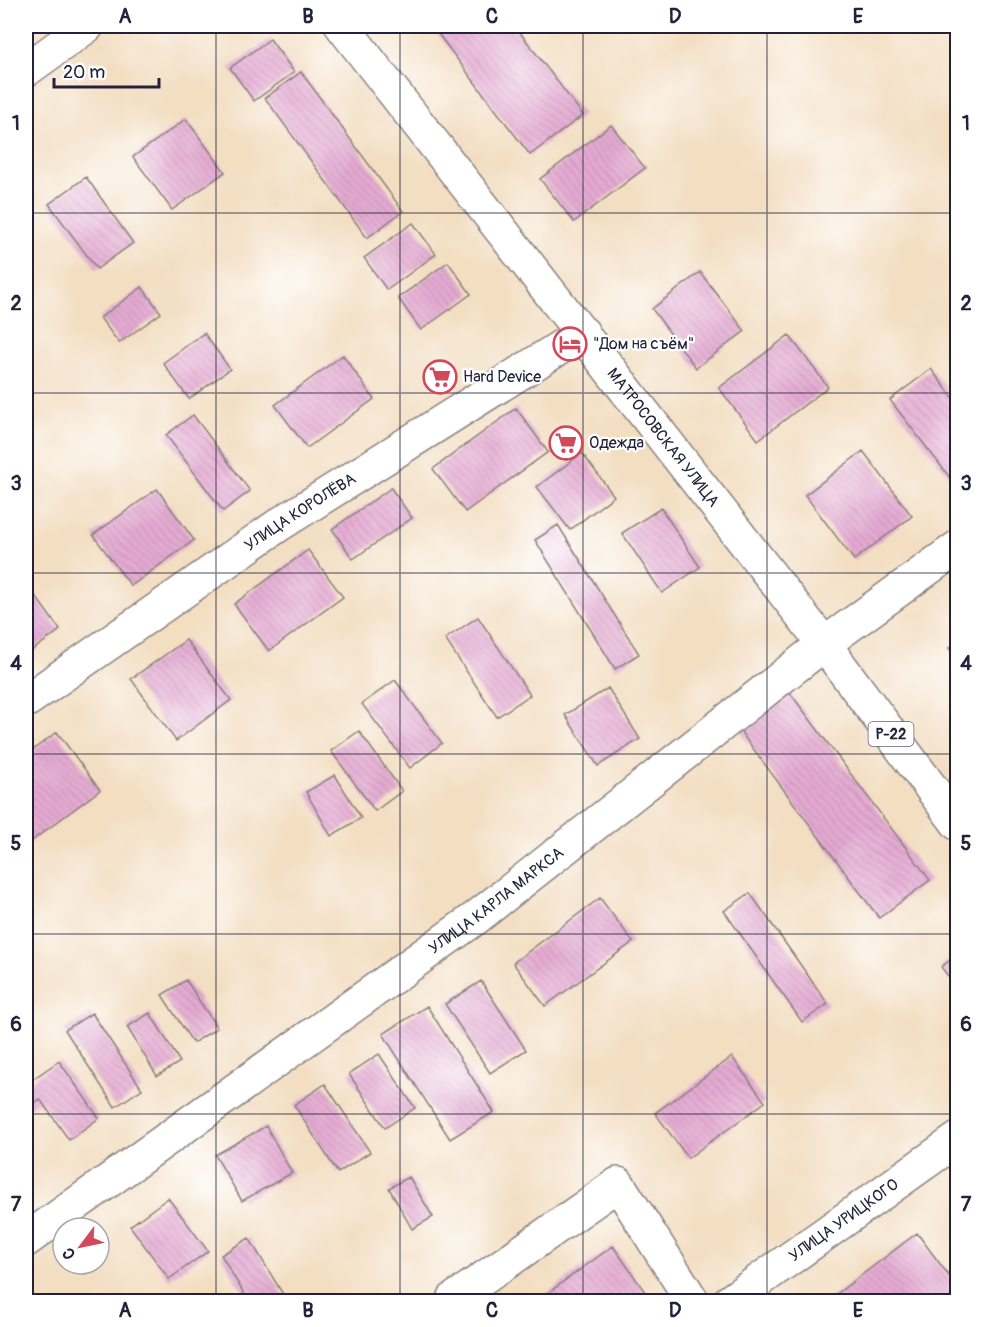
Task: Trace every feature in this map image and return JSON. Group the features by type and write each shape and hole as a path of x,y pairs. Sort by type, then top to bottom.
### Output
{"main road":[{"path":"26,70 87,26"},
{"name":"МАТРОСОВСКАЯ УЛИЦА","path":"342,26 824,644 957,824"},
{"name":"УЛИЦА КОРОЛЁВА","path":"26,701 280,524 583,333"},
{"name":"УЛИЦА КАРЛА МАРКСА","path":"26,1240 477,917 824,644 957,547"},
{"name":"УЛИЦА УРИЦКОГО","path":"729,1302 957,1139"},
{"path":"454,1301 618,1184 693,1302"}],"building":[{"path":"432,26 515,26 583,115 530,155"},
{"path":"270,39 294,72 254,101 230,68"},
{"path":"301,72 403,211 367,238 265,98"},
{"path":"186,119 225,172 172,210 133,157"},
{"path":"611,125 645,168 574,222 540,179"},
{"path":"86,177 133,243 97,269 49,204"},
{"path":"413,223 436,254 387,290 364,258"},
{"path":"448,262 471,294 421,330 398,298"},
{"path":"700,272 745,331 696,368 652,309"},
{"path":"142,287 161,313 119,343 100,318"},
{"path":"204,333 230,369 189,399 163,363"},
{"path":"789,335 828,387 758,440 719,388"},
{"path":"343,355 374,399 307,448 275,405"},
{"path":"931,369 958,404 958,475 951,479 890,400"},
{"path":"516,408 548,452 465,512 433,469"},
{"path":"193,415 250,491 223,511 166,435"},
{"path":"863,451 912,516 854,560 805,495"},
{"path":"582,453 614,496 570,530 537,487"},
{"path":"391,488 412,518 353,559 332,529"},
{"path":"157,489 194,540 131,586 93,535"},
{"path":"661,508 700,567 662,593 622,533"},
{"path":"558,525 639,654 615,669 535,540"},
{"path":"308,550 343,597 269,651 234,604"},
{"path":"26,583 60,630 26,655"},
{"path":"478,617 530,695 497,717 445,639"},
{"path":"186,640 231,700 176,741 131,679"},
{"path":"958,643 958,660 949,648"},
{"path":"773,670 930,880 879,918 723,708"},
{"path":"395,680 442,743 410,768 362,704"},
{"path":"608,688 640,739 598,766 565,715"},
{"path":"359,731 402,791 375,811 331,751"},
{"path":"57,732 100,790 26,845 26,755"},
{"path":"335,775 361,818 331,836 306,792"},
{"path":"750,893 828,1004 802,1022 724,911"},
{"path":"600,898 633,942 545,1006 513,963"},
{"path":"958,954 958,989 941,967"},
{"path":"186,980 217,1028 193,1043 162,995"},
{"path":"481,981 526,1050 490,1073 445,1004"},
{"path":"427,1006 494,1112 450,1139 383,1034"},
{"path":"92,1013 142,1089 115,1107 65,1030"},
{"path":"150,1013 180,1062 157,1076 127,1027"},
{"path":"379,1054 415,1108 385,1128 349,1074"},
{"path":"732,1057 765,1102 688,1158 655,1113"},
{"path":"59,1061 99,1118 69,1140 40,1099 26,1110 26,1084"},
{"path":"325,1084 370,1152 338,1173 294,1105"},
{"path":"266,1126 292,1173 242,1201 215,1155"},
{"path":"409,1177 433,1217 412,1229 389,1188"},
{"path":"168,1198 208,1251 169,1279 130,1226"},
{"path":"917,1233 958,1288 958,1292 944,1302 826,1302"},
{"path":"249,1238 284,1296 275,1302 249,1302 221,1255"},
{"path":"613,1246 650,1299 646,1302 535,1302"}],"place":[{"name":"\"Дом на съём\"","path":"570,344"},
{"name":"Hard Device","path":"440,377"},
{"name":"Одежда","path":"566,443"}]}
